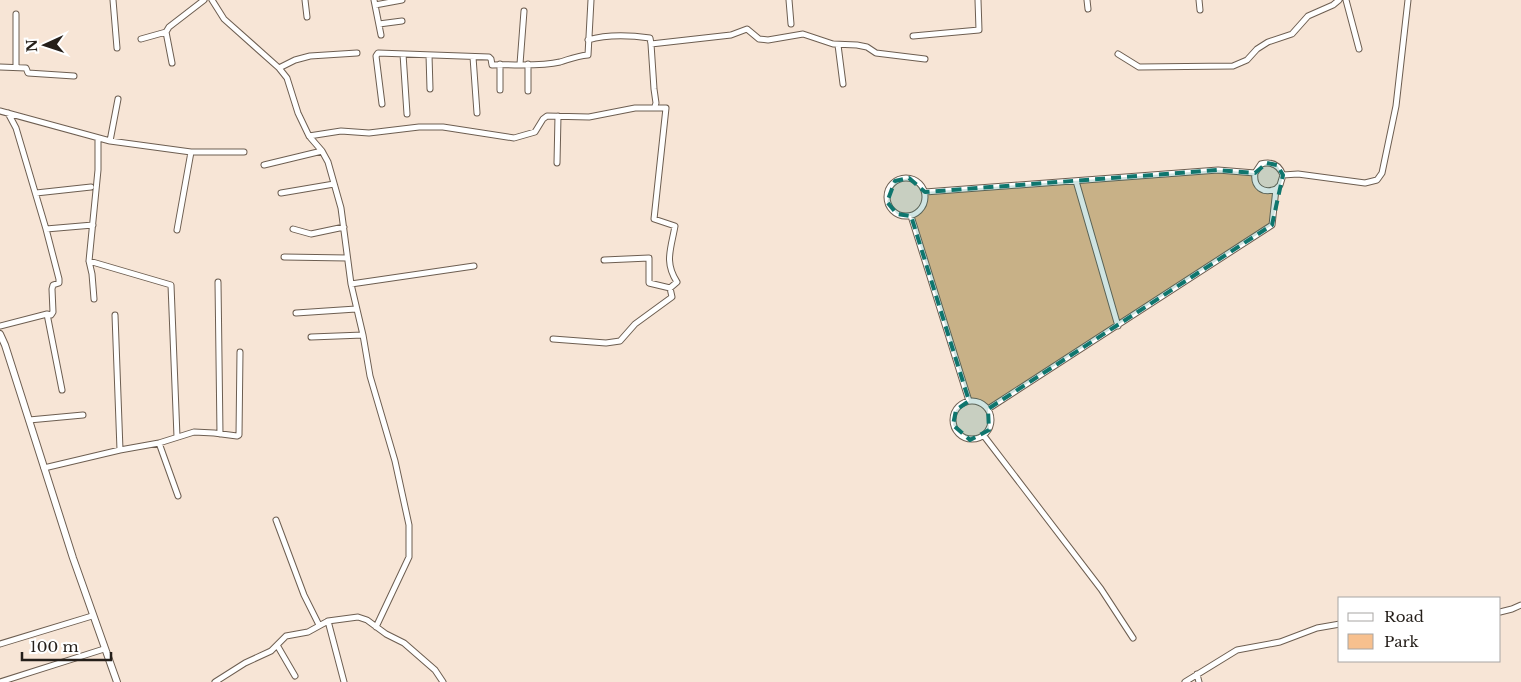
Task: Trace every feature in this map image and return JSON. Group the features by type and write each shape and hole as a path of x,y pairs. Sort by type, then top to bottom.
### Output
{"street":[{"path":"113,0 117,48"},
{"path":"172,63 166,32 169,27 204,0"},
{"path":"212,0 224,19 279,68 287,78 298,113 309,136 322,151 328,162 341,208 351,284 370,376 395,461 409,525 409,557 376,627"},
{"path":"305,0 307,17"},
{"path":"381,36 375,2 402,0"},
{"path":"382,104 376,54 490,58 492,64 560,62 570,57 588,55 591,0"},
{"path":"789,0 791,24"},
{"path":"913,36 978,30 978,0"},
{"path":"1088,0 1088,9"},
{"path":"1198,0 1200,10"},
{"path":"1118,54 1139,67 1233,66 1247,60 1257,49 1268,42 1292,34 1308,16 1333,5 1339,0"},
{"path":"1346,0 1360,49"},
{"path":"1283,175 1298,174 1365,183 1377,180 1382,173 1396,106 1408,0"},
{"path":"520,64 524,11"},
{"path":"16,14 16,67"},
{"path":"380,24 402,21"},
{"path":"651,44 731,36 747,29 759,39 768,40 803,34 838,45 867,47 876,53 925,59"},
{"path":"141,39 166,32"},
{"path":"588,40 601,37 633,35 650,38 655,108"},
{"path":"838,45 843,84"},
{"path":"279,68 295,60 310,56 357,53"},
{"path":"403,54 407,114"},
{"path":"430,55 430,89"},
{"path":"473,57 477,113"},
{"path":"500,64 500,90"},
{"path":"528,64 528,91"},
{"path":"0,67 26,68 28,73 74,76"},
{"path":"110,140 118,99"},
{"path":"309,136 341,131 368,132 419,127 497,134 514,138 535,132 547,116 588,117 635,108 666,108 654,219 675,226 668,264 677,282 670,288"},
{"path":"0,110 98,138 191,152 244,152"},
{"path":"0,326 47,314 51,315 53,312 52,289 53,285 59,282 36,193 16,128 8,113"},
{"path":"557,162 558,116"},
{"path":"94,299 89,261 98,170 98,138"},
{"path":"264,164 322,151"},
{"path":"177,230 191,152"},
{"path":"1266,163 1277,166 1283,175 1280,185 1276,189 1265,191 1256,184 1254,173 1257,168 1266,163"},
{"path":"925,192 1218,170 1254,173"},
{"path":"902,178 916,180 925,192 923,207 911,216 896,214 888,202 887,194 890,187 902,178"},
{"path":"1076,181 1118,326"},
{"path":"281,193 334,184"},
{"path":"36,193 91,187"},
{"path":"988,409 1272,224 1276,189"},
{"path":"911,216 969,401"},
{"path":"46,229 93,225"},
{"path":"293,229 311,234 344,227"},
{"path":"284,257 348,258"},
{"path":"604,260 648,258 649,283 670,288"},
{"path":"89,261 171,285 177,437"},
{"path":"351,284 474,266"},
{"path":"218,282 220,434"},
{"path":"553,339 606,343 620,341 635,324 672,297 670,288"},
{"path":"296,313 356,309"},
{"path":"47,314 62,390"},
{"path":"115,316 120,450"},
{"path":"0,334 30,420 92,616 117,682"},
{"path":"311,338 363,335"},
{"path":"44,468 159,443 194,432 239,435 240,352"},
{"path":"976,401 988,409 991,423 989,430 984,436 970,440 962,437 957,432 953,425 953,417 956,410 962,404 976,401"},
{"path":"30,420 83,414"},
{"path":"984,436 1101,589 1133,638"},
{"path":"159,443 178,496"},
{"path":"276,520 304,595 319,625"},
{"path":"1501,612 1521,605"},
{"path":"0,644 92,616"},
{"path":"216,682 271,651 286,636 308,632 328,621 358,616 404,643 435,670 443,682"},
{"path":"328,621 344,682"},
{"path":"1185,682 1237,650 1280,642 1317,628 1338,624"},
{"path":"277,645 295,676"},
{"path":"0,682 104,649"},
{"path":"1197,674 1199,682"}],"highlighted area":[{"path":"1267,163 1277,165 1283,175 1272,225 988,409 989,430 970,440 953,425 956,410 969,401 911,216 897,214 887,202 895,181 909,178 925,192 1218,170 1255,173"}],"green space":[{"path":"1218,170 1255,173 1259,188 1276,189 1272,225 988,409 984,405 969,401 911,216 922,207 925,200 925,192"}]}
